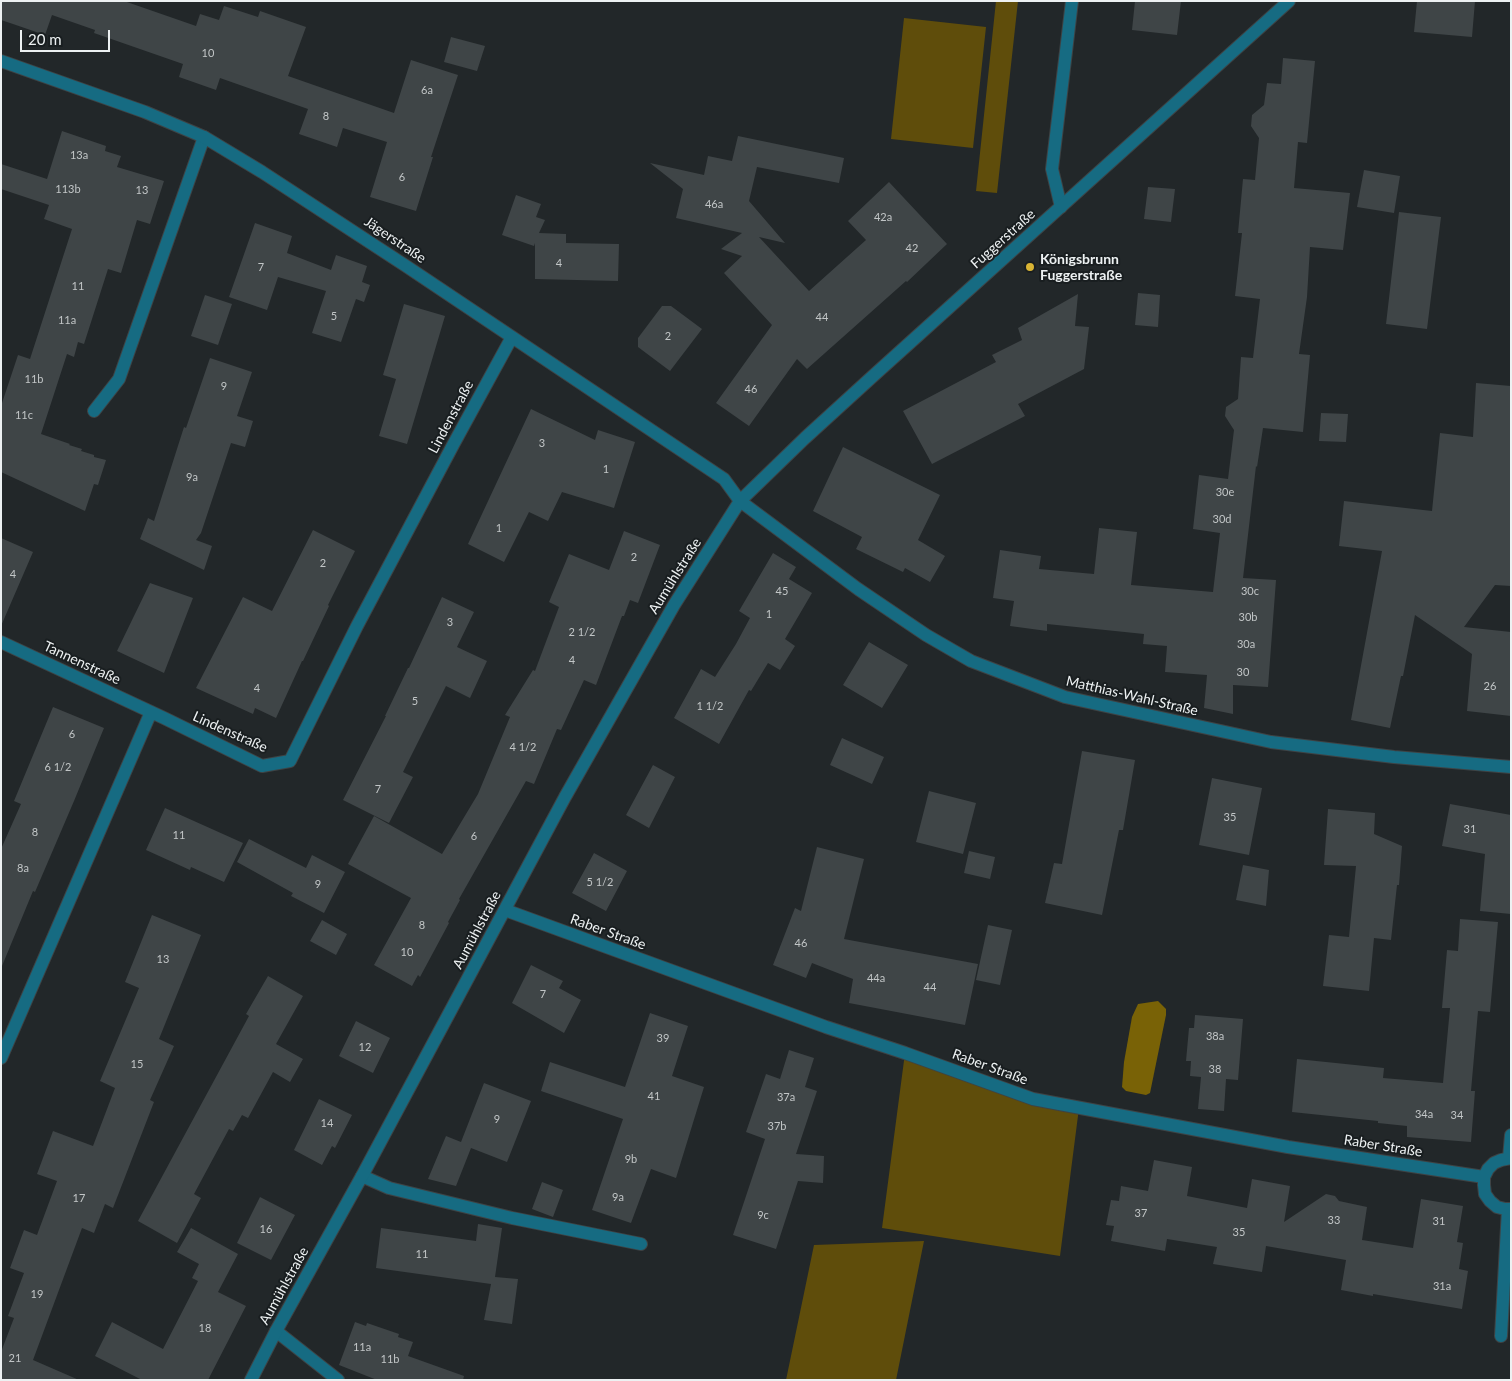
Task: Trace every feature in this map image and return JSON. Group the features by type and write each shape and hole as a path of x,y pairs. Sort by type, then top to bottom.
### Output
{"street":[{"path":"1061,207 1052,169 1072,1"},
{"name":"Fuggerstraße","path":"740,501 860,388 1289,1"},
{"name":"Jägerstraße","path":"1,61 145,112 204,137 319,208 724,479 740,501"},
{"path":"94,410 119,379 204,137"},
{"name":"Lindenstraße","path":"151,712 262,766 290,761 357,626 512,337"},
{"name":"Matthias-Wahl-Straße","path":"740,501 858,589 926,635 971,661 1065,697 1160,719 1294,746 1511,767"},
{"name":"Aumühlstraße","path":"251,1380 565,797 660,629 740,501"},
{"name":"Tannenstraße","path":"1,642 151,712"},
{"path":"1,1058 7,1031 151,712"},
{"name":"Raber Straße","path":"505,910 826,1027 1033,1099 1288,1147 1484,1177"},
{"path":"1501,1336 1509,1209 1497,1207 1490,1201 1484,1186 1484,1177 1494,1163 1510,1158 1511,1135"},
{"path":"362,1176 389,1188 512,1218 641,1244"},
{"path":"276,1331 338,1380"}],"shaded area":[{"path":"996,1 1018,1 997,193 976,191"},
{"path":"904,18 986,27 973,148 891,139"},
{"path":"1158,1001 1166,1009 1166,1015 1150,1093 1146,1095 1126,1091 1122,1087 1124,1062 1132,1017 1138,1004"},
{"path":"905,1053 1079,1108 1060,1256 882,1228"},
{"path":"924,1241 896,1380 786,1380 814,1245"}],"building":[{"path":"1,1 124,1 196,26 200,14 219,20 224,6 258,17 260,11 306,27 288,76 394,113 411,60 458,75 431,157 433,157 416,211 370,197 387,142 343,128 337,147 299,134 308,109 220,78 216,90 179,77 183,64 94,33 95,30 52,15 45,35 1,20"},
{"path":"1135,1 1181,1 1177,35 1132,30"},
{"path":"1417,1 1475,1 1472,37 1414,32"},
{"path":"451,37 485,46 477,71 444,62"},
{"path":"1283,58 1315,61 1307,143 1298,142 1294,188 1350,193 1343,250 1310,247 1307,297 1299,354 1310,355 1303,432 1263,428 1256,466 1243,578 1276,580 1268,687 1233,685 1233,714 1204,708 1207,675 1165,672 1167,646 1143,644 1144,634 1047,624 1047,631 1010,626 1014,601 993,598 1000,550 1041,556 1039,569 1094,574 1099,528 1137,532 1131,585 1213,592 1220,533 1193,529 1199,475 1228,479 1234,430 1225,416 1226,407 1238,399 1241,357 1253,358 1260,299 1235,296 1242,233 1238,233 1243,179 1255,180 1259,138 1251,126 1252,115 1264,105 1267,83 1281,84"},
{"path":"62,131 106,146 105,151 121,156 117,167 164,181 150,224 137,220 121,273 108,269 84,344 78,342 74,357 67,354 41,434 82,449 81,451 94,455 94,457 106,460 98,485 94,484 85,511 1,472 1,406 18,355 30,359 72,229 44,219 49,205 1,189 1,164 47,179"},
{"path":"738,136 844,158 839,183 757,167 749,201 785,243 759,237 809,291 866,240 848,221 889,182 947,244 907,282 807,369 797,359 749,426 716,403 772,325 724,273 742,256 721,249 742,233 676,218 683,189 650,163 704,175 708,156 732,161"},
{"path":"1364,170 1400,176 1394,213 1357,207"},
{"path":"1148,187 1175,189 1171,222 1144,219"},
{"path":"516,195 541,204 536,217 545,220 539,233 566,234 566,243 619,244 618,281 535,279 535,243 534,246 502,235"},
{"path":"1399,212 1441,217 1427,329 1386,324"},
{"path":"255,223 292,236 287,253 331,270 336,255 367,266 362,282 370,285 364,302 356,299 341,342 312,333 326,291 278,277 267,310 229,297"},
{"path":"1138,293 1160,295 1158,327 1135,325"},
{"path":"1078,294 1075,326 1089,327 1084,369 1018,404 1025,416 932,464 903,411 996,362 992,355 1022,340 1018,328"},
{"path":"205,295 232,304 218,345 191,336"},
{"path":"404,304 445,316 407,444 379,436 396,379 383,375"},
{"path":"662,306 671,306 702,329 670,371 638,347 638,338"},
{"path":"210,358 252,372 237,416 253,421 245,447 231,443 201,533 196,540 212,546 204,570 140,539 148,518 154,521 184,427 186,428"},
{"path":"1476,383 1511,386 1511,586 1495,585 1464,627 1511,632 1511,716 1467,711 1472,654 1415,615 1390,728 1351,720 1382,551 1339,546 1344,501 1432,511 1440,433 1473,437"},
{"path":"531,409 595,440 598,430 635,442 614,508 562,492 548,521 529,512 504,562 468,544"},
{"path":"1321,413 1348,414 1346,442 1319,441"},
{"path":"843,447 940,495 918,540 945,556 930,582 905,568 903,572 856,549 862,537 813,511"},
{"path":"313,530 355,551 276,718 255,708 253,714 196,688 243,597 272,611"},
{"path":"624,531 660,545 638,603 630,600 596,685 584,680 561,730 557,729 534,784 526,781 459,899 449,923 420,977 418,975 412,986 374,965 411,898 348,864 374,816 442,854 478,794 510,717 505,715 533,670 535,671 559,607 549,602 569,554 609,570"},
{"path":"1,538 33,552 1,626"},
{"path":"773,553 796,567 789,579 812,593 785,639 795,646 780,670 768,663 751,691 749,690 719,744 674,718 701,669 715,677 736,644 750,618 739,611"},
{"path":"150,583 193,598 164,673 117,651"},
{"path":"442,597 474,612 457,647 487,661 470,698 446,686 403,772 413,777 389,823 343,800 386,716"},
{"path":"869,642 908,665 882,708 843,685"},
{"path":"53,707 104,728 2,966 1,849 21,804 14,801"},
{"path":"842,738 884,757 872,784 830,765"},
{"path":"1082,751 1135,760 1123,830 1119,830 1102,915 1045,903 1054,863 1062,864"},
{"path":"653,765 675,777 649,828 626,815"},
{"path":"1212,778 1262,788 1249,855 1199,845"},
{"path":"929,791 976,803 963,854 916,842"},
{"path":"1450,804 1511,815 1511,914 1480,911 1485,854 1442,846"},
{"path":"165,808 243,843 224,882 191,867 190,870 146,850"},
{"path":"1328,809 1375,813 1374,834 1402,846 1399,885 1397,885 1391,940 1374,938 1369,991 1323,986 1329,935 1349,937 1356,866 1324,865"},
{"path":"249,839 306,868 312,855 345,872 324,913 291,896 293,893 237,862"},
{"path":"817,847 864,859 844,939 978,964 965,1025 849,1003 853,979 812,963 806,978 773,965 795,908 801,911"},
{"path":"969,851 995,857 990,879 964,873"},
{"path":"594,853 627,871 606,911 572,893"},
{"path":"1243,865 1269,870 1266,906 1236,900"},
{"path":"152,915 201,935 159,1039 174,1046 150,1100 154,1102 113,1208 105,1204 94,1233 82,1228 33,1360 79,1380 1,1380 1,1352 14,1318 8,1316 24,1273 10,1268 24,1230 37,1235 57,1181 37,1174 53,1131 93,1146 115,1088 100,1081 139,988 125,982"},
{"path":"1460,919 1498,922 1490,1012 1478,1011 1471,1091 1475,1091 1471,1142 1407,1137 1407,1126 1292,1112 1297,1059 1384,1068 1383,1078 1443,1083 1450,1008 1442,1008 1447,950 1458,951"},
{"path":"322,920 347,934 336,955 310,941"},
{"path":"988,925 1012,930 1000,985 976,980"},
{"path":"531,965 563,981 559,988 581,1000 564,1033 512,1003"},
{"path":"268,976 303,996 276,1044 303,1059 290,1082 273,1072 248,1118 242,1115 233,1131 229,1129 194,1194 201,1198 177,1243 138,1221 249,1016 246,1014"},
{"path":"650,1013 688,1026 672,1076 704,1087 676,1178 651,1169 631,1223 592,1210 623,1119 541,1091 550,1062 625,1087"},
{"path":"1195,1015 1243,1019 1238,1080 1226,1079 1224,1111 1198,1109 1201,1077 1190,1076 1191,1061 1186,1061 1189,1028 1194,1028"},
{"path":"356,1021 390,1038 373,1073 339,1056"},
{"path":"789,1050 814,1058 805,1087 817,1091 796,1154 824,1156 823,1183 798,1181 776,1249 733,1235 765,1139 746,1132 766,1074 780,1079"},
{"path":"484,1083 531,1101 507,1162 471,1148 456,1186 428,1179 446,1136 461,1142"},
{"path":"319,1099 352,1115 335,1148 332,1146 322,1165 294,1150"},
{"path":"1154,1160 1192,1167 1187,1196 1247,1208 1252,1179 1290,1186 1284,1222 1326,1194 1335,1196 1339,1201 1367,1207 1362,1240 1413,1248 1421,1199 1463,1206 1457,1242 1463,1243 1459,1269 1468,1271 1462,1309 1341,1290 1346,1260 1266,1246 1262,1272 1213,1264 1217,1247 1167,1239 1165,1251 1111,1241 1114,1226 1106,1225 1111,1200 1119,1201 1121,1186 1148,1191"},
{"path":"542,1182 563,1190 553,1217 532,1209"},
{"path":"260,1197 295,1215 271,1260 237,1243"},
{"path":"478,1224 502,1228 495,1277 518,1279 512,1324 484,1320 491,1284 376,1268 381,1228 476,1241"},
{"path":"191,1228 238,1254 218,1292 246,1306 208,1380 142,1380 95,1356 112,1322 163,1349 198,1281 192,1278 199,1264 177,1252"},
{"path":"355,1322 366,1326 367,1323 399,1334 398,1337 413,1342 408,1356 464,1376 463,1380 377,1380 339,1365"}],"place":[{"name":"Königsbrunn Fuggerstraße","path":"1030,267"}]}
